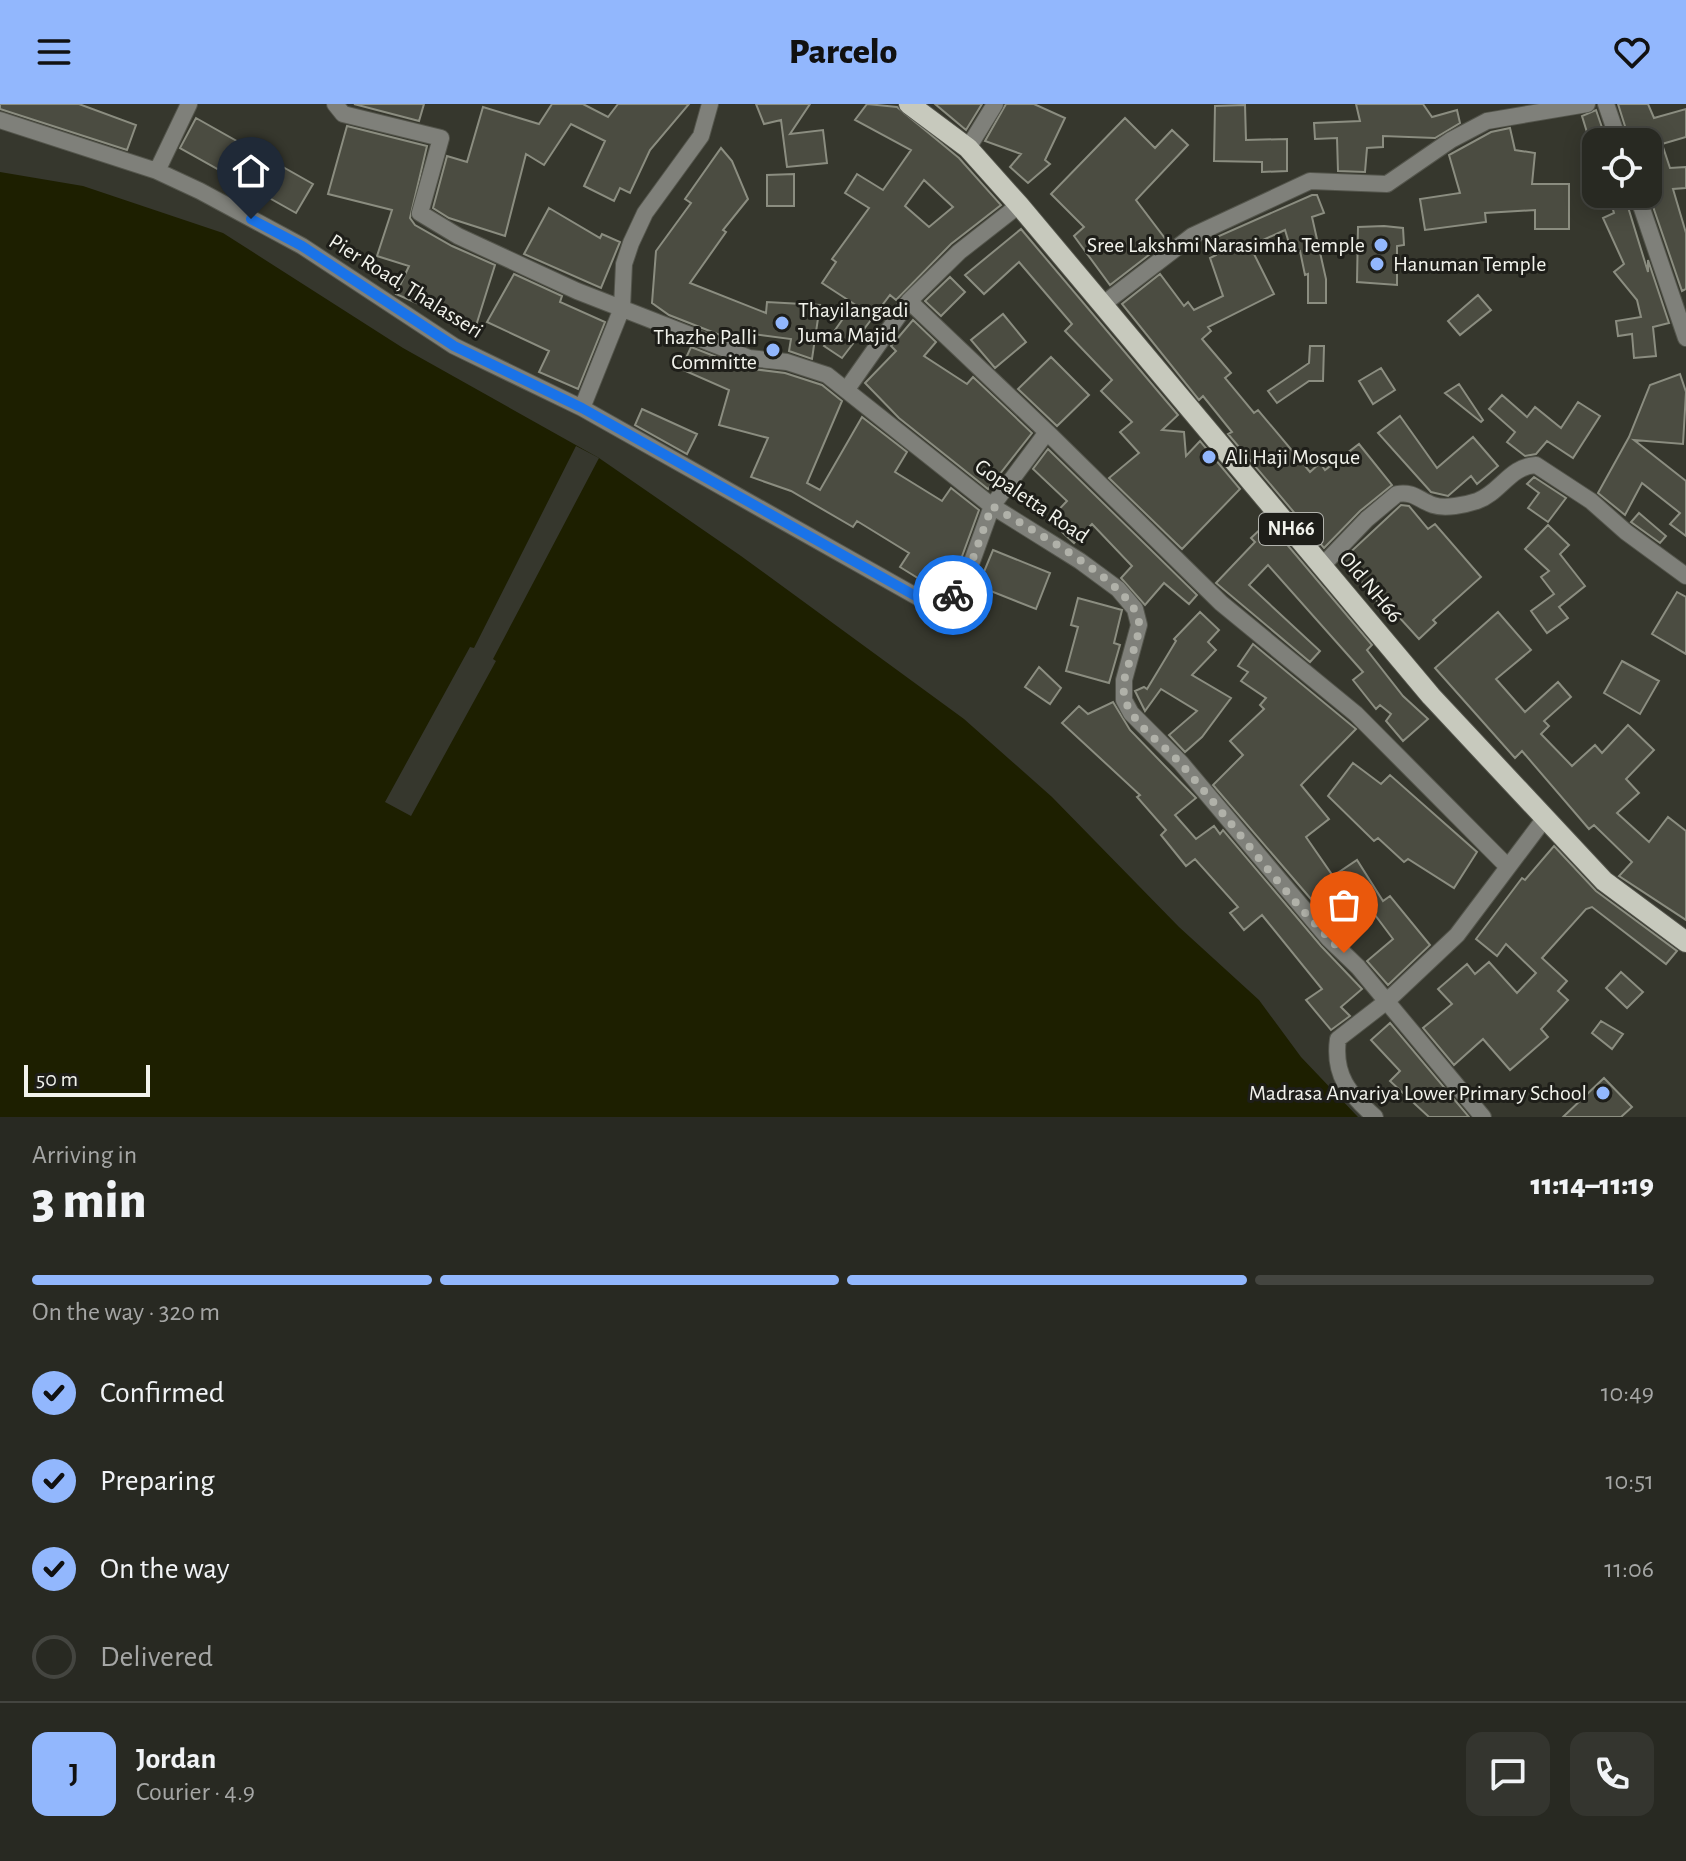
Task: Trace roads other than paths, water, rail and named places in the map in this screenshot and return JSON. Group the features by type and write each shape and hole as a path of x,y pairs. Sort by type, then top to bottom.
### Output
{"main road":[{"name":"Old NH66","path":"909,104 968,148 1019,205 1431,696 1604,881 1686,942"}],"street":[{"path":"157,171 189,104"},
{"name":"Gopaletta Road","path":"335,104 343,114 441,138 420,213 458,236 622,308 749,358 787,362 827,375 992,506 1080,561 1130,601 1139,625 1124,680 1124,700 1131,713 1181,763 1483,1117"},
{"path":"582,408 622,308 624,264 631,243 645,213 701,136 710,104"},
{"path":"968,148 995,104"},
{"path":"1102,305 1192,236 1310,181 1387,184 1451,140 1487,121 1587,104"},
{"path":"1606,104 1614,128"},
{"name":"Pier Road, Thalasseri","path":"0,120 157,171 302,246 454,346 582,408 944,612 971,564 992,506"},
{"path":"847,389 909,301 959,252 1019,205"},
{"path":"1642,208 1681,309 1686,338"},
{"path":"909,301 1221,603 1356,714 1507,866"},
{"path":"992,506 1047,432"},
{"path":"1322,566 1397,494 1415,494 1437,506 1464,504 1491,494 1519,469 1536,465 1591,501 1626,532 1686,576"},
{"path":"1375,1117 1348,1093 1335,1062 1338,1039 1387,1001 1457,935 1545,818"}],"place":[{"name":"Sree Lakshmi Narasimha Temple","path":"1381,245"},
{"name":"Hanuman Temple","path":"1377,264"},
{"name":"Thayilangadi Juma Majid","path":"782,323"},
{"name":"Thazhe Palli Committe","path":"773,350"},
{"name":"Ali Haji Mosque","path":"1209,457"},
{"name":"Madrasa Anvariya Lower Primary School","path":"1603,1093"}]}
